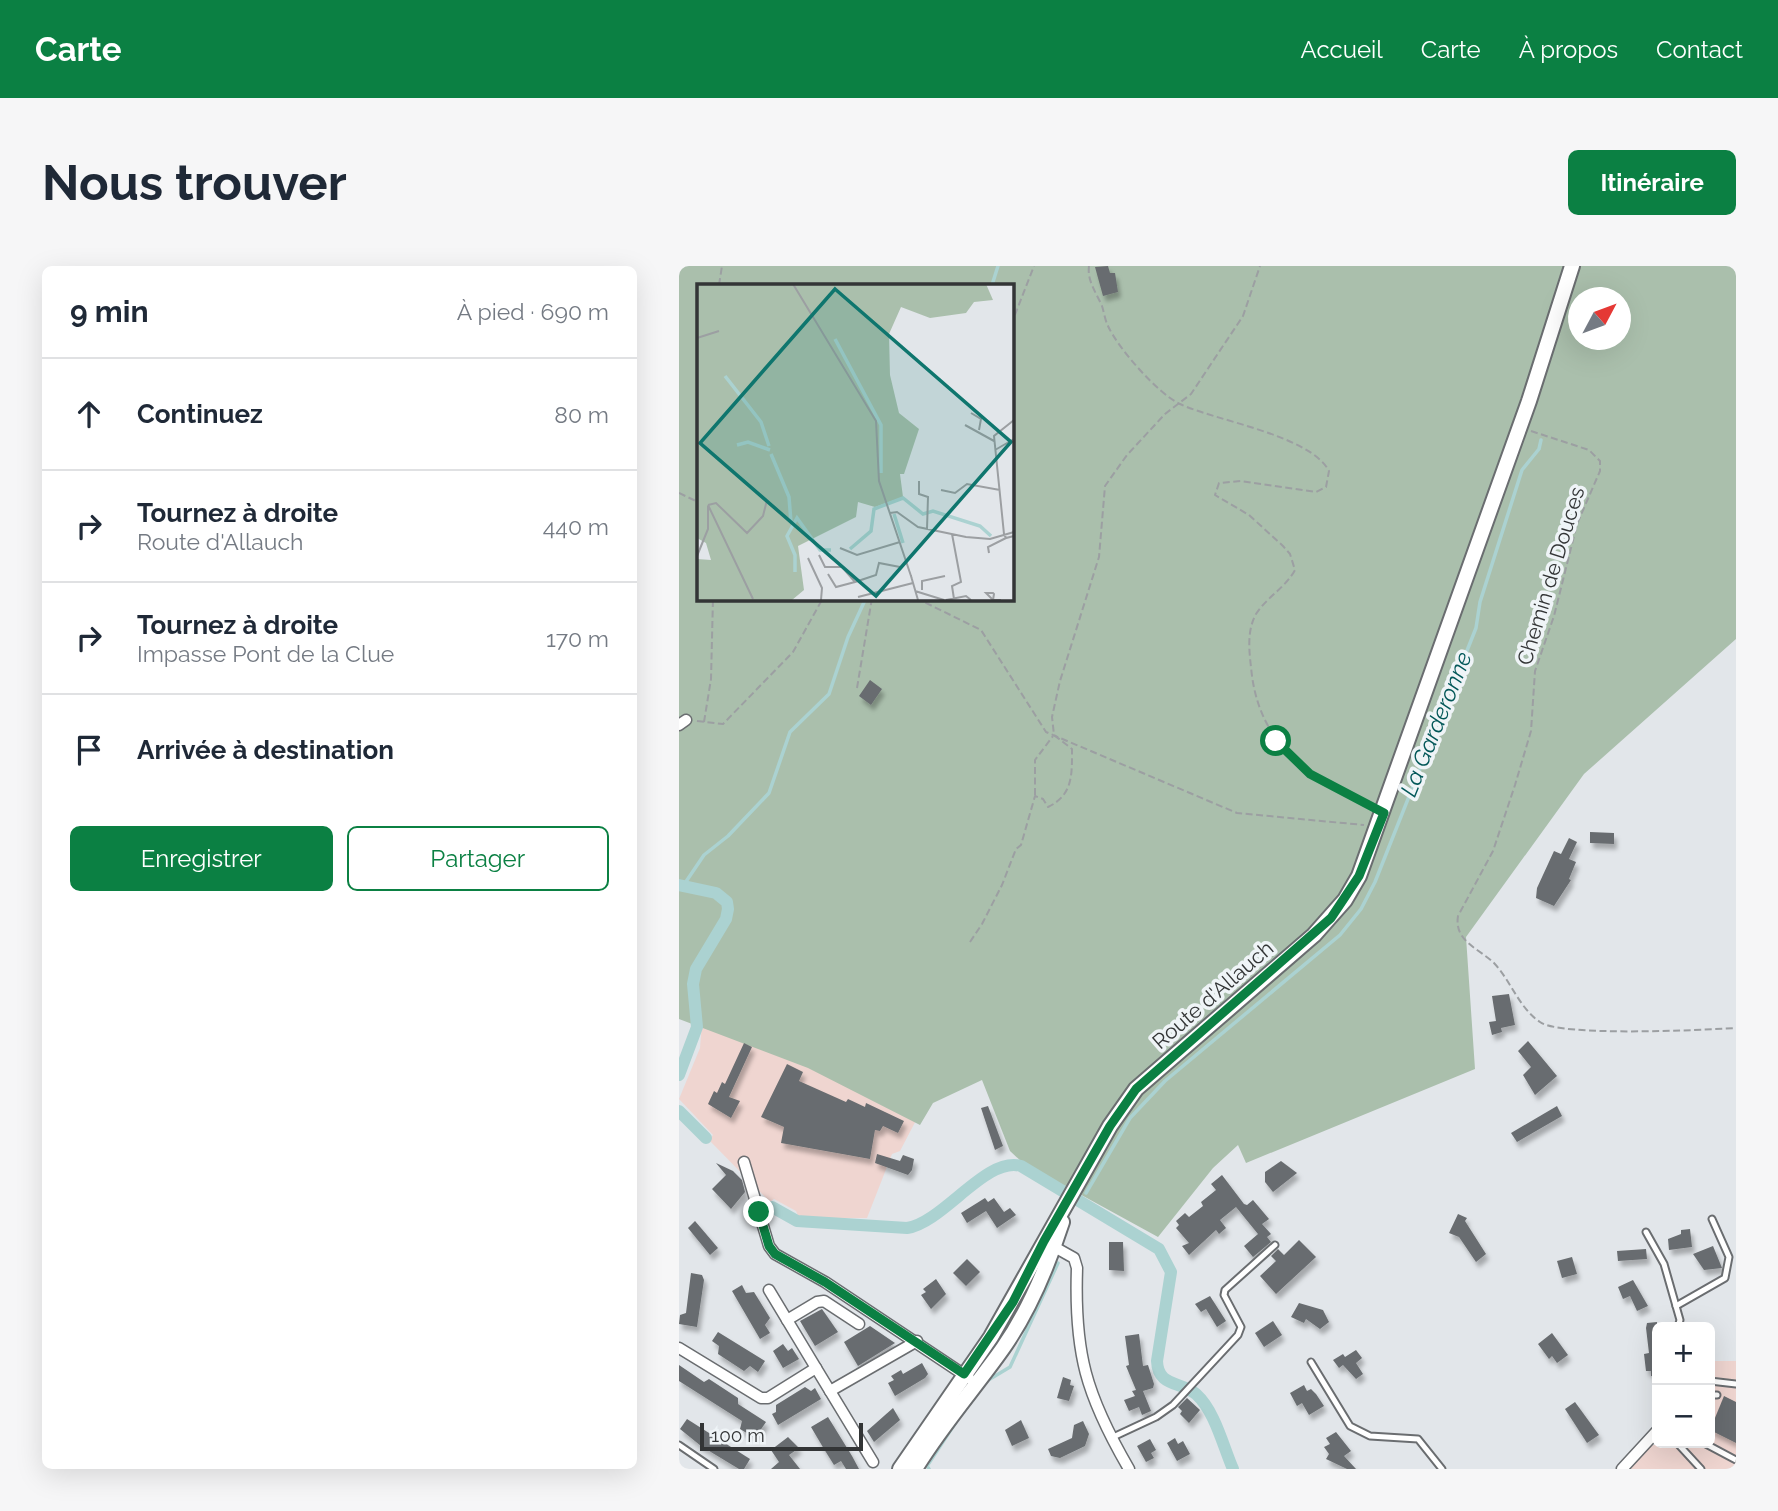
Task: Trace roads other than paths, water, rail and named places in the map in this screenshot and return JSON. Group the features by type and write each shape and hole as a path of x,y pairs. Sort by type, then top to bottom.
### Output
{"main road":[{"name":"Route d'Allauch","path":"900,1469 970,1378 1004,1347 1072,1195 1110,1126 1136,1089 1331,918 1359,876 1520,428 1572,266"},
{"name":"Route d'Allauch","path":"915,1469 931,1431"}],"street":[{"path":"744,1162 769,1246 775,1254 825,1282 970,1378"},
{"path":"1049,1243 1074,1258 1077,1268 1077,1339 1092,1397 1129,1469"},
{"path":"769,1290 873,1462"},
{"path":"787,1320 817,1301 824,1301 859,1324"},
{"path":"830,1391 917,1341"},
{"path":"679,1348 761,1398 768,1398 816,1368"},
{"path":"1622,1469 1652,1439"}],"lane":[{"path":"1677,1306 1725,1278 1729,1257 1712,1219"},
{"path":"1646,1232 1664,1264 1679,1322"},
{"path":"1111,1438 1156,1417 1183,1393 1238,1335 1241,1327 1224,1295 1225,1290 1275,1245"},
{"path":"1311,1362 1350,1426 1370,1436 1418,1439 1442,1469"},
{"path":"1715,1382 1736,1384"},
{"path":"679,1445 714,1469"},
{"path":"1682,1448 1701,1469"},
{"path":"1713,1448 1736,1461"}],"waterway":[{"path":"992,284 998,266"},
{"name":"La Garderonne","path":"1086,1193 1130,1118 1165,1081 1340,935 1361,909 1375,882 1476,628 1480,602 1522,470 1539,449 1541,440"},
{"path":"683,886 704,855 728,836 769,793 790,732 829,694 848,637 865,600"},
{"path":"679,885 716,893 727,902 728,909 726,919 696,969 693,984 697,1027 679,1075"},
{"path":"679,1111 706,1138"},
{"name":"La Garderonne","path":"772,1207 797,1221 907,1228 935,1214 994,1171 1008,1166 1021,1166 1159,1249 1171,1272 1158,1369 1166,1379 1190,1390 1203,1401 1233,1469"},
{"name":"La Garderonne","path":"985,1382 1010,1367 1058,1263"},
{"name":"La Garderonne","path":"929,1469 927,1466 956,1422"}]}
